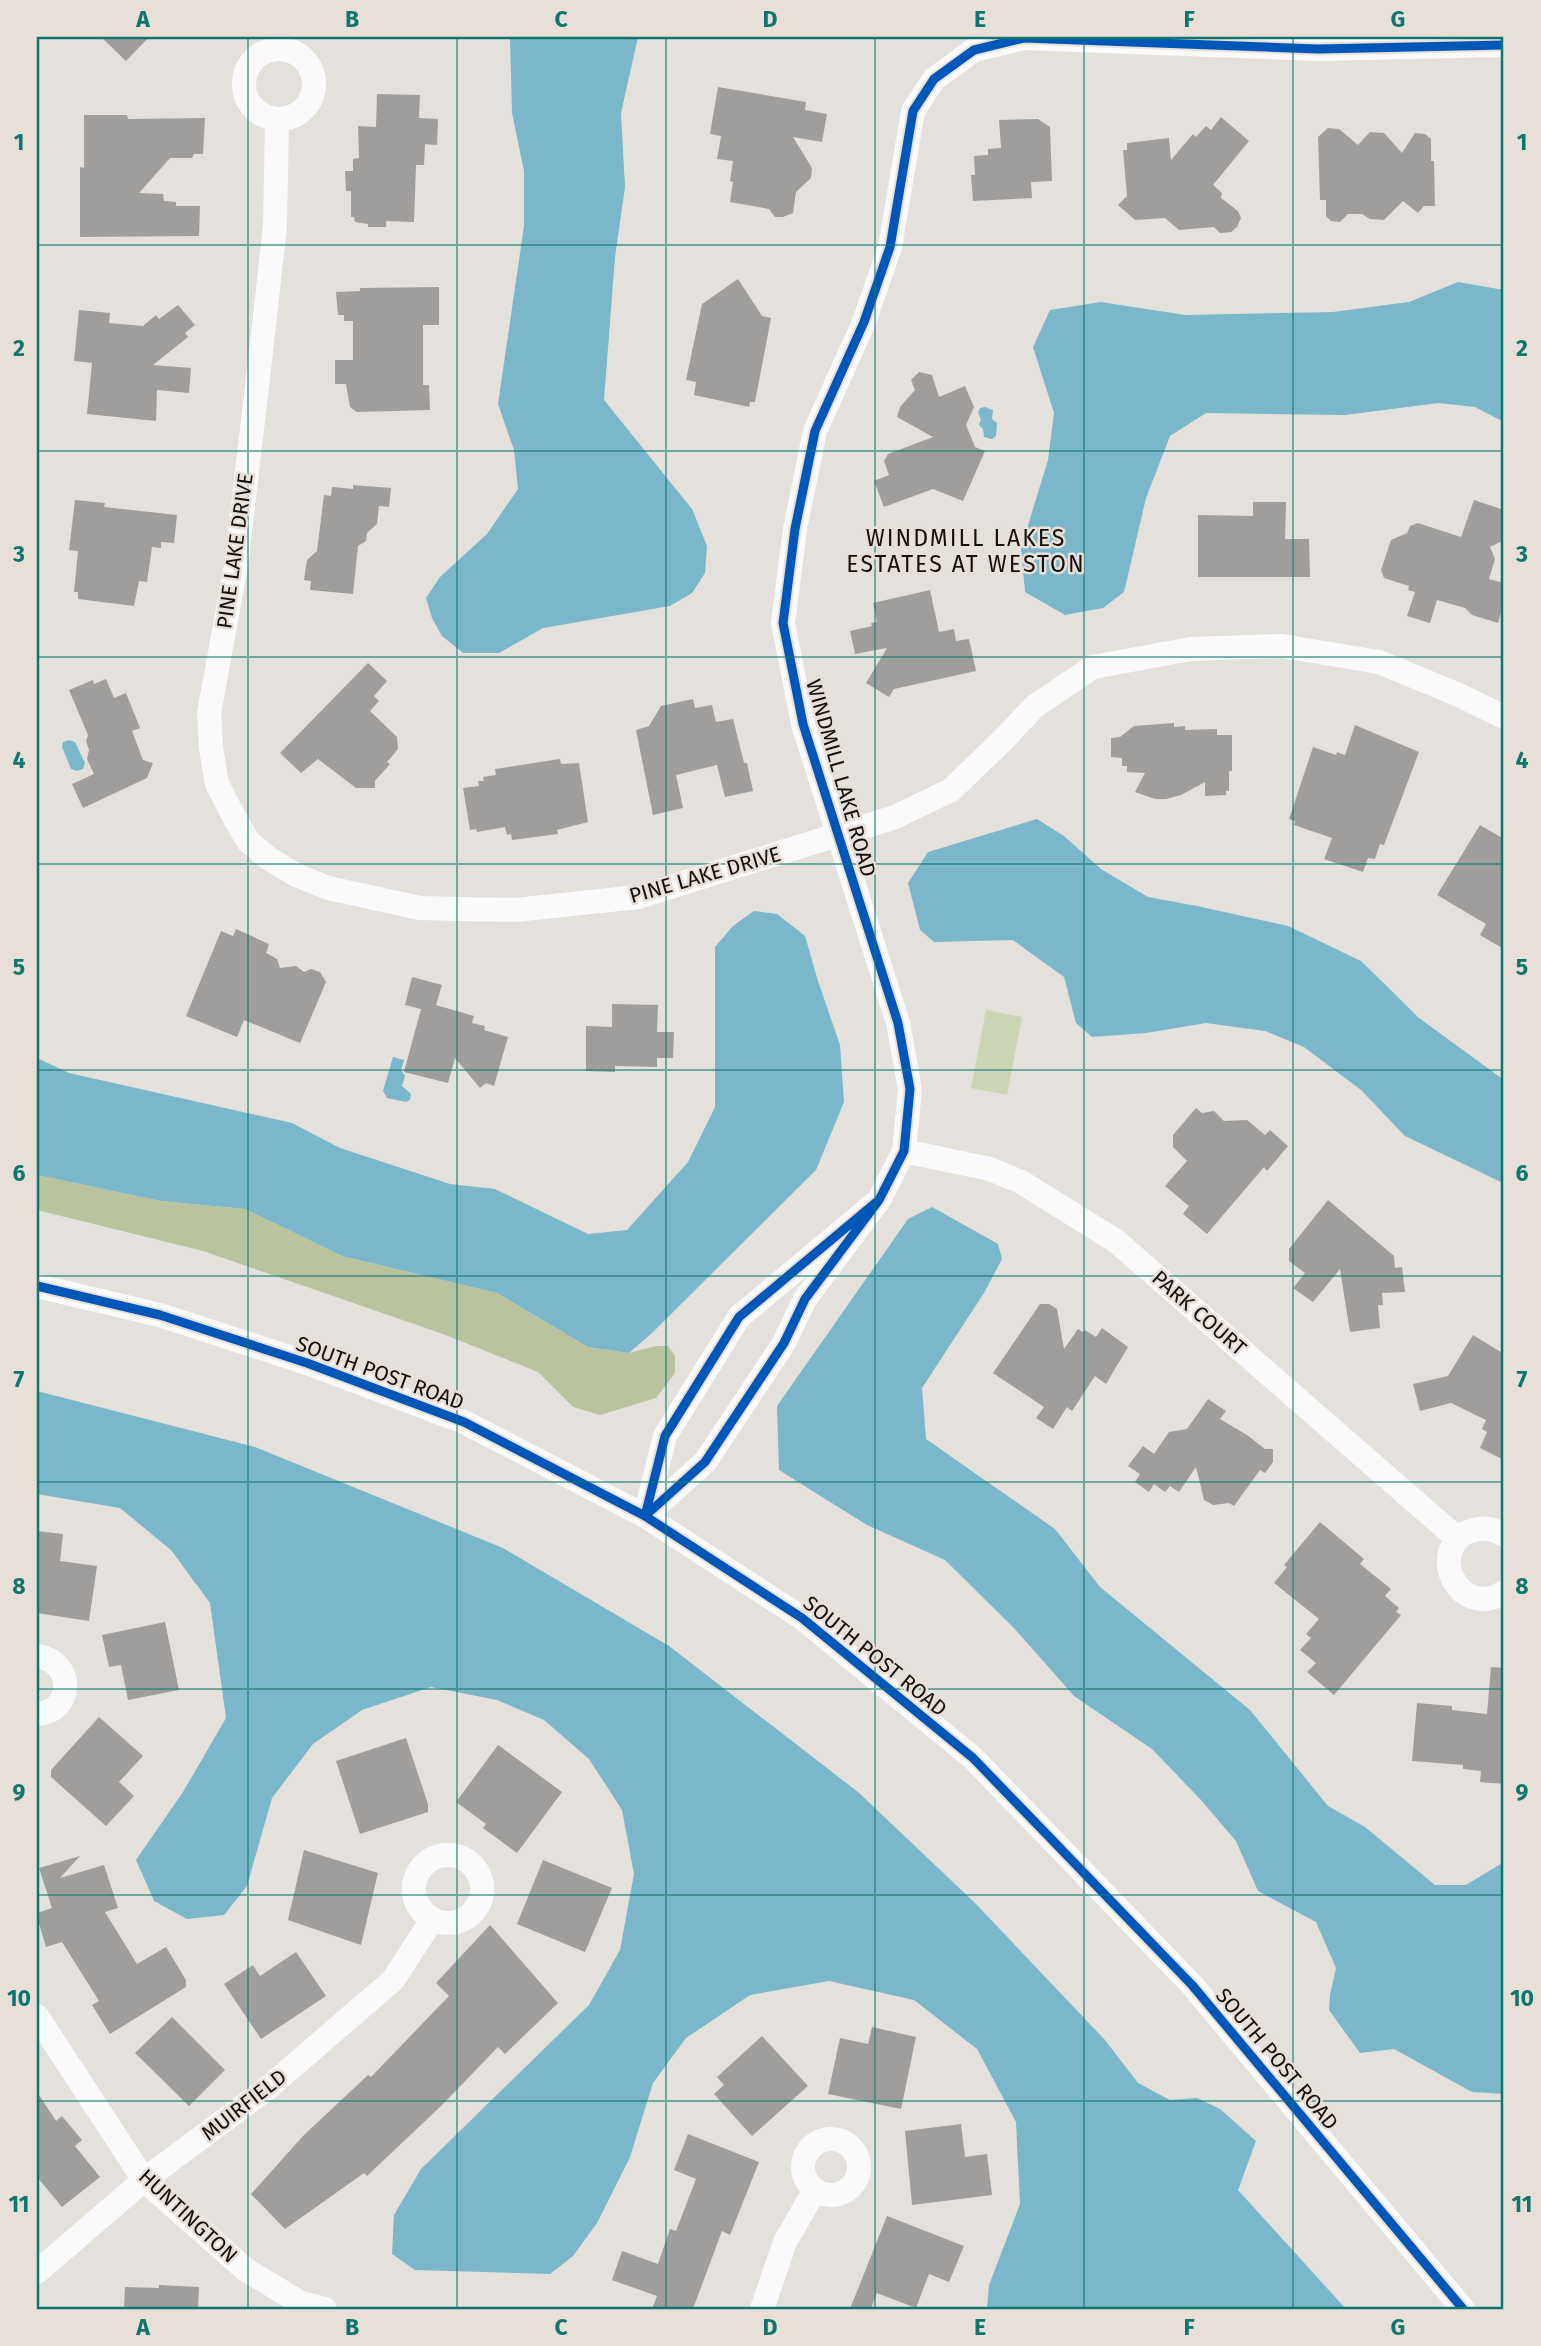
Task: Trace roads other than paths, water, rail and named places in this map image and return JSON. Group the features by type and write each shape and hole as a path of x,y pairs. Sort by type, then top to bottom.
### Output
{"street":[{"name":"WINDMILL LAKE ROAD","path":"645,1516 705,1462 784,1343 805,1299 879,1200 904,1151 910,1089 898,1023 803,724 783,623 795,529 815,430 864,322 890,247 913,111 934,79 974,50 1024,38 1318,49 1504,45"},
{"name":"PINE LAKE DRIVE","path":"277,119 275,226 261,352 236,566 209,713 217,784 248,841 268,858 296,875 328,888 420,908 515,910 638,897 895,817 951,790 1002,742 1035,706 1093,667 1191,649 1282,646 1379,662 1504,717"},
{"name":"PARK COURT","path":"904,1151 990,1170 1021,1182 1116,1241 1458,1539"},
{"name":"WINDMILL LAKE ROAD","path":"645,1516 666,1436 739,1317 879,1200"},
{"name":"SOUTH POST ROAD","path":"37,1286 160,1315 307,1363 464,1422 645,1516 802,1618 972,1758 1192,1985 1463,2309"},
{"path":"1504,1535 1488,1529 1477,1529 1458,1539 1449,1559 1453,1580 1468,1596 1490,1598 1504,1592"},
{"path":"37,1656 50,1659 59,1667 64,1676 65,1688 62,1699 55,1708 37,1714"},
{"name":"MUIRFIELD","path":"37,2272 144,2180 269,2087 393,1980 432,1920"},
{"name":"HUNTINGTON","path":"37,2016 144,2180 246,2270 301,2303 325,2309"},
{"path":"762,2309 785,2242 815,2190"}],"water":[{"path":"510,37 638,37 621,113 625,187 615,257 604,400 692,509 707,546 705,573 692,593 670,606 543,628 499,653 463,653 442,636 432,618 426,598 440,577 487,534 518,489 514,450 498,404 524,226 524,171 512,113"},
{"path":"1458,282 1504,290 1504,422 1475,407 1438,403 1345,415 1206,413 1170,436 1146,498 1124,592 1103,608 1065,615 1025,592 1021,548 1048,460 1054,413 1033,347 1050,310 1101,302 1185,315 1333,312 1409,302"},
{"path":"980,408 993,410 992,419 997,423 996,436 992,439 984,437 983,429 979,425 981,419 978,413"},
{"path":"63,742 75,742 85,763 83,769 71,769 62,747"},
{"path":"1037,819 1064,836 1101,869 1148,897 1288,926 1361,961 1419,1018 1504,1080 1504,1187 1501,1182 1405,1136 1361,1090 1304,1047 1265,1031 1206,1023 1146,1033 1092,1037 1076,1023 1064,977 1013,940 934,942 920,930 908,883 928,852"},
{"path":"754,911 777,914 805,936 840,1045 844,1102 816,1170 629,1353 588,1347 497,1293 342,1256 245,1209 161,1201 37,1175 37,1058 69,1073 292,1123 340,1148 450,1184 495,1189 588,1234 627,1230 688,1162 715,1107 715,947 733,926"},
{"path":"393,1057 404,1060 401,1070 405,1076 402,1086 411,1094 410,1100 406,1102 387,1098 383,1091"},
{"path":"932,1207 998,1244 1002,1259 984,1293 922,1388 926,1439 1055,1529 1100,1587 1250,1710 1328,1806 1365,1827 1435,1885 1466,1885 1504,1862 1504,2094 1472,2092 1394,2049 1360,2053 1329,2010 1336,1968 1316,1922 1258,1891 1236,1841 1152,1749 1074,1696 1014,1628 945,1560 867,1525 779,1470 777,1406 908,1219"},
{"path":"37,1391 255,1447 503,1548 669,1646 858,1792 975,1903 1105,2040 1138,2083 1170,2100 1197,2098 1220,2109 1256,2141 1238,2190 1346,2309 987,2309 989,2285 1020,2204 1016,2122 977,2049 914,2000 829,1981 750,1995 686,2038 653,2083 630,2157 597,2223 573,2256 550,2274 415,2270 392,2254 394,2215 421,2169 589,2005 620,1950 634,1874 622,1810 589,1759 544,1720 497,1700 431,1687 362,1710 313,1744 272,1798 247,1886 224,1915 187,1919 154,1901 136,1860 183,1792 226,1718 210,1603 171,1550 120,1508 37,1494"}],"district":[{"name":"WINDMILL LAKES ESTATES AT WESTON","path":"966,551"}]}
